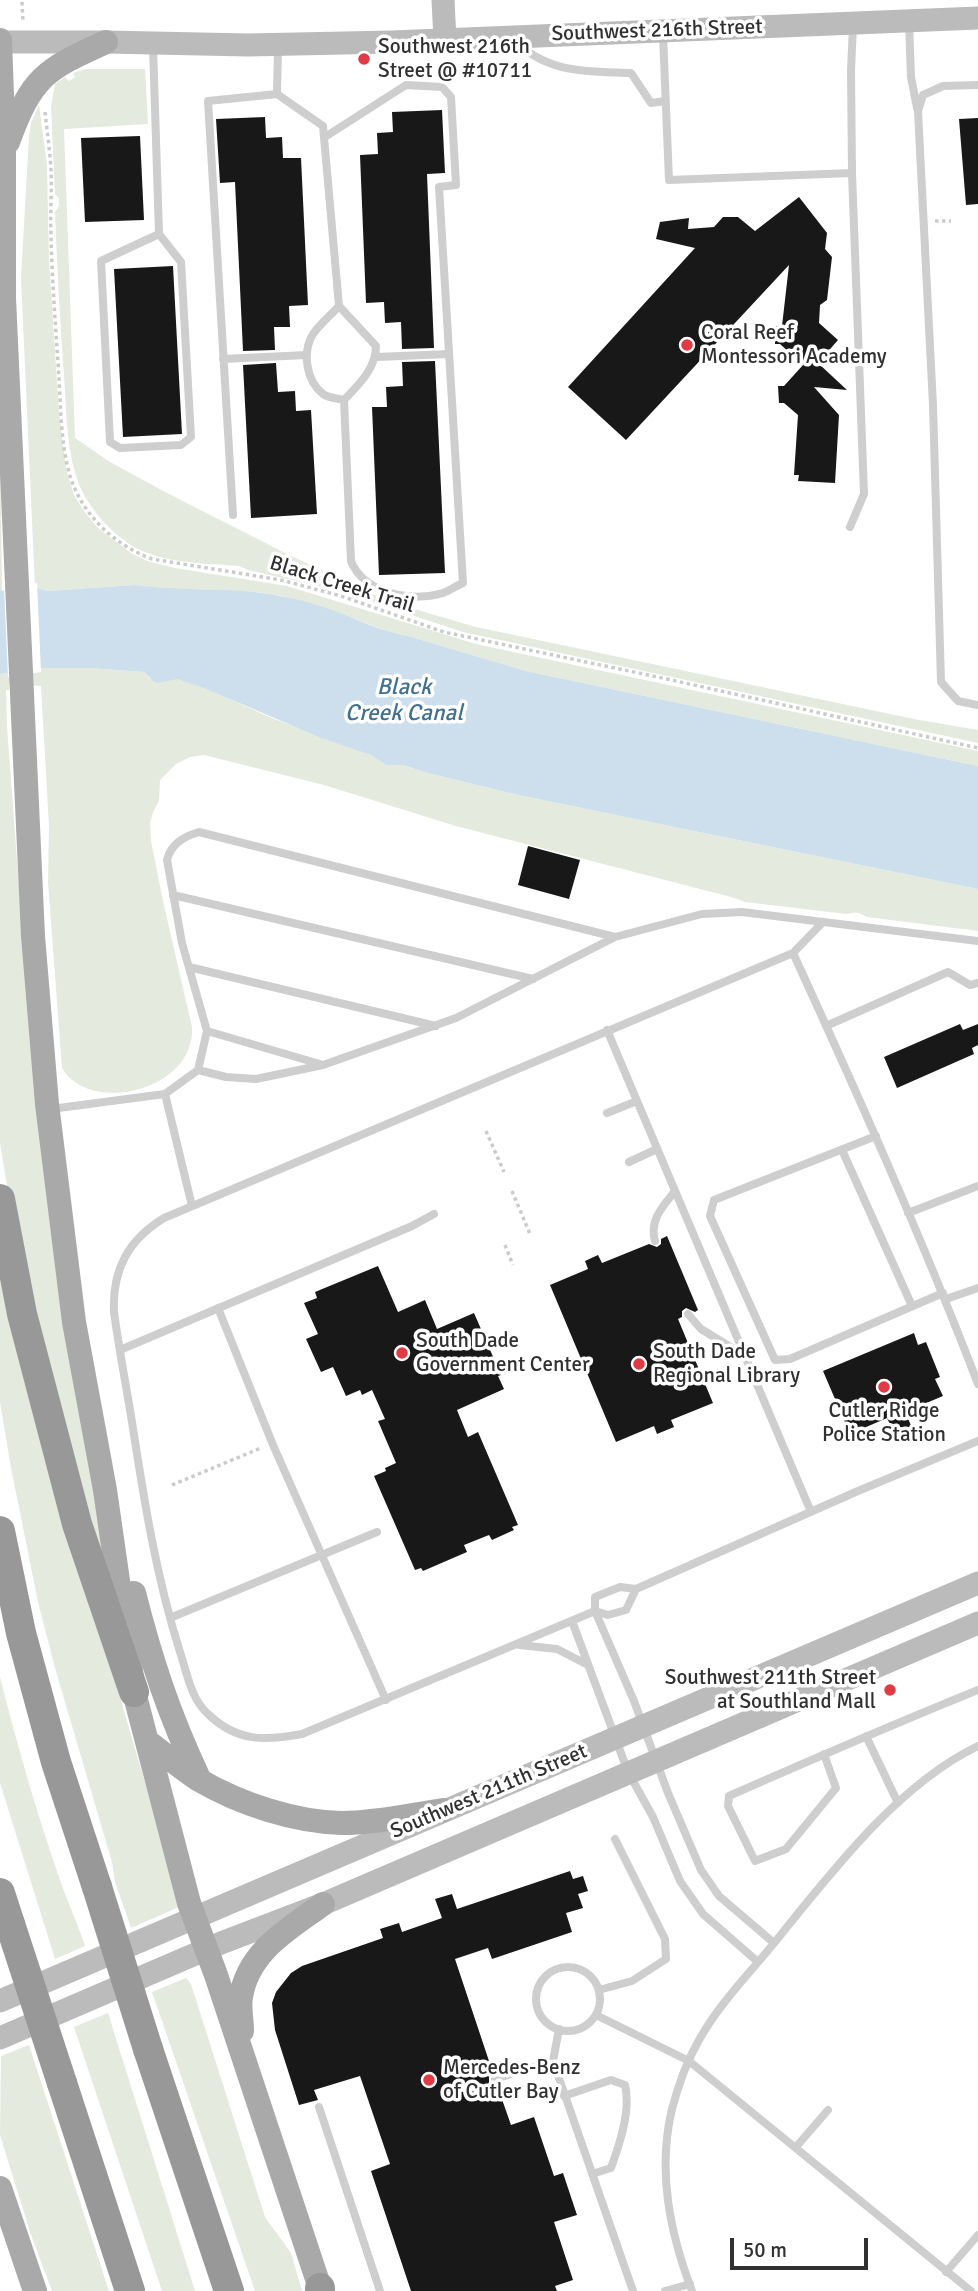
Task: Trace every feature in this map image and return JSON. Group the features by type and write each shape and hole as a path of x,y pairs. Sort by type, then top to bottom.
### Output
{"highway":[{"path":"0,1199 22,1314 77,1524 134,1692"},
{"path":"0,1531 21,1633 46,1723 148,2049 229,2291"},
{"path":"0,1893 130,2291"}],"main road":[{"path":"443,0 445,40"},
{"name":"Southwest 216th Street","path":"0,41 278,44 853,23 909,32 978,18"},
{"path":"0,41 4,152 4,298 32,923 48,1110 74,1322 105,1490 134,1692 194,1917 242,2052 320,2290"},
{"path":"4,152 25,99 36,84 68,59 106,42"},
{"path":"105,1490 152,1663 176,1729 200,1780"},
{"name":"Southwest 211th Street","path":"0,2001 978,1583"},
{"name":"Southwest 211th Street","path":"0,2038 206,1949 323,1904 978,1623"},
{"path":"147,1741 200,1780 270,1810 342,1823 443,1810"},
{"path":"242,2052 241,1996 253,1964 271,1943 323,1904"},
{"path":"0,2189 35,2291"}],"lane":[{"path":"850,527 864,494 852,173 853,23"},
{"path":"662,31 669,180 852,173"},
{"path":"909,32 911,77 918,111 933,405 941,682 958,701 978,705"},
{"path":"512,37 528,54 569,71 631,73 651,103 665,99"},
{"path":"153,43 159,234 181,262 191,437 181,445 120,448 110,442 102,261 159,234"},
{"path":"277,94 278,44"},
{"path":"233,515 208,101 277,94 323,126 339,306 376,346 376,357 367,374 344,400 351,561 355,571 379,589 394,594 421,597 443,593 463,583 439,187 456,186 451,97 442,86 405,85 325,137"},
{"path":"918,111 923,95 943,86 978,85"},
{"path":"339,306 312,335 306,355 313,383 324,395 344,400"},
{"path":"376,357 449,354"},
{"path":"223,359 306,355"},
{"path":"48,1110 164,1094 198,1070 206,1031 189,967 167,860 170,849 188,835 199,832 615,937"},
{"path":"173,895 533,979"},
{"path":"198,1070 226,1077 256,1079 323,1065 456,1018 615,937 702,914 742,912 978,941"},
{"path":"636,1589 626,1610 608,1615 595,1611 302,1734 248,1738 219,1724 199,1704 193,1693 150,1541 113,1297 117,1276 125,1255 151,1226 192,1206 793,953 823,922"},
{"path":"793,953 876,1136 978,1384"},
{"path":"189,967 436,1026"},
{"path":"826,1026 948,972 970,985 978,983"},
{"path":"607,1030 811,1512"},
{"path":"206,1031 323,1065"},
{"path":"164,1094 192,1206"},
{"path":"607,1113 637,1101"},
{"path":"876,1136 714,1200 710,1216 775,1360 790,1359 912,1306 978,1288"},
{"path":"629,1162 657,1149"},
{"path":"842,1150 912,1306"},
{"path":"908,1213 978,1186"},
{"path":"655,1241 655,1217 675,1191"},
{"path":"120,1350 412,1226 434,1214"},
{"path":"218,1308 273,1445 386,1700"},
{"path":"688,1314 701,1329 745,1356"},
{"path":"774,1942 711,1886 693,1853 595,1611 596,1597 620,1587 636,1589 978,1441"},
{"path":"170,1618 377,1532"},
{"path":"572,1621 628,1772 653,1817 680,1881 703,1914 758,1962"},
{"path":"516,1644 557,1649 589,1665"},
{"path":"824,1754 836,1788 786,1849 755,1861 728,1806 729,1796 824,1754 866,1736 978,1690"},
{"path":"866,1736 898,1802"},
{"path":"665,2291 691,2288 682,2266 671,2223 666,2184 666,2143 672,2109 689,2061 709,2024 851,1851 898,1802 933,1773 975,1747 978,1757"},
{"path":"599,1990 632,1981 666,1959 665,1939 615,1839"},
{"path":"572,1967 591,1976 599,1990 600,2006 596,2015 580,2028 570,2031 559,2029 543,2019 538,2010 538,1989 551,1972 572,1967"},
{"path":"596,2015 689,2061 971,2291"},
{"path":"559,2029 552,2061 633,2291"},
{"path":"495,2079 552,2061"},
{"path":"565,2096 611,2080 625,2085 628,2098 611,2168 592,2174"},
{"path":"319,2107 380,2291"},
{"path":"796,2147 828,2110"},
{"path":"946,2272 978,2235"}],"path":[{"path":"22,2 23,28"},
{"name":"Black Creek Trail","path":"44,107 51,169 51,234 59,383 69,469 74,486 92,517 117,541 152,559 281,580 341,596 444,632 978,748"},
{"path":"486,1131 504,1172"},
{"path":"512,1191 530,1234"},
{"path":"505,1245 513,1265"},
{"path":"172,1485 266,1446"}],"shaded area":[{"path":"85,69 145,69 148,124 64,129 75,438 110,462 165,492 289,555 390,602 476,627 978,730 978,743 463,632 335,590 239,566 159,557 127,542 99,516 83,493 73,466 67,421 55,212 59,206 59,198 55,194 51,107 55,84 65,77 69,81 75,77 73,73"},
{"path":"39,105 47,165 49,260 59,413 66,469 74,495 84,511 97,527 131,553 147,561 175,568 287,586 476,644 978,751 978,766 526,671 391,633 332,610 282,596 257,592 167,590 135,585 47,591 35,587 21,278 29,136"},
{"path":"0,431 2,591 0,591"},
{"path":"43,668 144,672 150,679 177,679 204,687 269,717 371,755 386,765 403,765 518,795 978,889 978,931 867,917 857,913 745,902 456,826 324,785 204,755 190,757 176,764 160,780 159,801 150,823 163,901 192,1027 189,1049 177,1067 160,1080 139,1089 116,1093 95,1091 76,1083 62,1068 48,882 49,826 41,686 9,684 9,690 6,690 7,727 26,980 106,1566 81,1507 8,1192 0,1143 0,674"},
{"path":"0,1244 71,1530 179,1907 131,1928 115,1882 112,1862 55,1668 38,1602 11,1468 0,1402"},
{"path":"0,1677 42,1827 85,1946 55,1959 0,1783"},
{"path":"186,1978 191,1984 265,2217 291,2253 302,2291 255,2291 152,1992"},
{"path":"108,2013 195,2291 162,2291 74,2027"},
{"path":"29,2045 109,2291 52,2291 30,2232 0,2135 1,2056"}],"water":[{"name":"Black Creek Canal","path":"135,585 244,591 293,599 326,608 388,632 526,671 978,766 978,889 518,795 403,765 386,765 371,755 319,737 177,679 158,683 144,672 89,668 43,668 0,674 0,591 35,587 47,591"}],"pier":[{"path":"37,583 41,672 8,677 4,587"}],"building":[{"path":"442,110 445,173 427,174 434,348 402,349 401,322 385,323 384,302 366,303 360,155 378,154 377,133 393,132 392,112"},
{"path":"265,117 266,138 282,137 283,158 301,158 308,305 289,306 290,327 274,327 275,350 243,351 235,182 220,183 216,119"},
{"path":"978,118 978,204 966,205 959,119"},
{"path":"140,136 144,220 85,222 81,138"},
{"path":"799,197 827,233 825,249 832,257 827,300 820,305 819,323 838,340 818,363 847,390 814,387 839,415 835,483 798,481 799,475 794,475 798,415 784,403 779,403 778,386 784,386 803,365 780,344 775,344 775,326 782,326 789,265 626,440 568,387 695,248 656,239 660,222 689,218 688,229 714,227 723,217 738,217 755,231"},
{"path":"173,266 182,434 123,437 114,269"},
{"path":"435,361 445,573 379,575 372,407 387,407 386,387 403,386 402,362"},
{"path":"276,363 278,392 295,391 296,411 311,410 317,514 251,518 243,365"},
{"path":"528,846 580,860 569,899 518,885"},
{"path":"960,1024 963,1030 978,1024 978,1045 972,1048 974,1054 897,1088 884,1057"},
{"name":"South Dade Regional Library","path":"667,1236 698,1310 695,1312 686,1308 678,1319 713,1403 671,1420 674,1427 657,1434 654,1426 616,1442 550,1285 588,1269 585,1261 598,1255 602,1263 649,1244 657,1247 661,1244 661,1239"},
{"path":"378,1266 398,1312 425,1300 437,1329 474,1313 501,1375 498,1376 504,1389 457,1410 468,1437 478,1432 518,1525 512,1527 514,1530 492,1540 489,1535 464,1545 467,1552 423,1571 421,1568 415,1570 374,1476 396,1463 378,1421 385,1419 372,1390 362,1395 360,1390 346,1396 333,1367 321,1372 306,1339 318,1334 304,1303 317,1298 315,1292"},
{"name":"Cutler Ridge Police Station","path":"914,1333 918,1345 926,1342 940,1377 935,1379 943,1396 905,1412 914,1432 897,1439 887,1418 850,1434 823,1371"},
{"name":"Mercedes-Benz of Cutler Bay","path":"570,1871 573,1879 583,1876 588,1891 578,1894 583,1908 566,1913 572,1932 492,1959 488,1948 455,1959 493,2073 489,2082 497,2085 511,2125 534,2117 554,2176 563,2173 577,2215 554,2222 573,2280 555,2286 557,2291 411,2291 371,2171 390,2164 360,2076 314,2090 318,2100 299,2105 275,2030 272,2003 276,1992 291,1973 302,1966 383,1938 380,1929 399,1923 402,1932 442,1918 435,1899 452,1894 457,1909"}],"place":[{"name":"Southwest 216th Street @ #10711","path":"364,59"},
{"name":"Coral Reef Montessori Academy","path":"687,345"},
{"name":"South Dade Government Center","path":"402,1353"},
{"name":"South Dade Regional Library","path":"639,1364"},
{"name":"Cutler Ridge Police Station","path":"884,1387"},
{"name":"Southwest 211th Street at Southland Mall","path":"890,1690"},
{"name":"Mercedes-Benz of Cutler Bay","path":"429,2080"}]}
